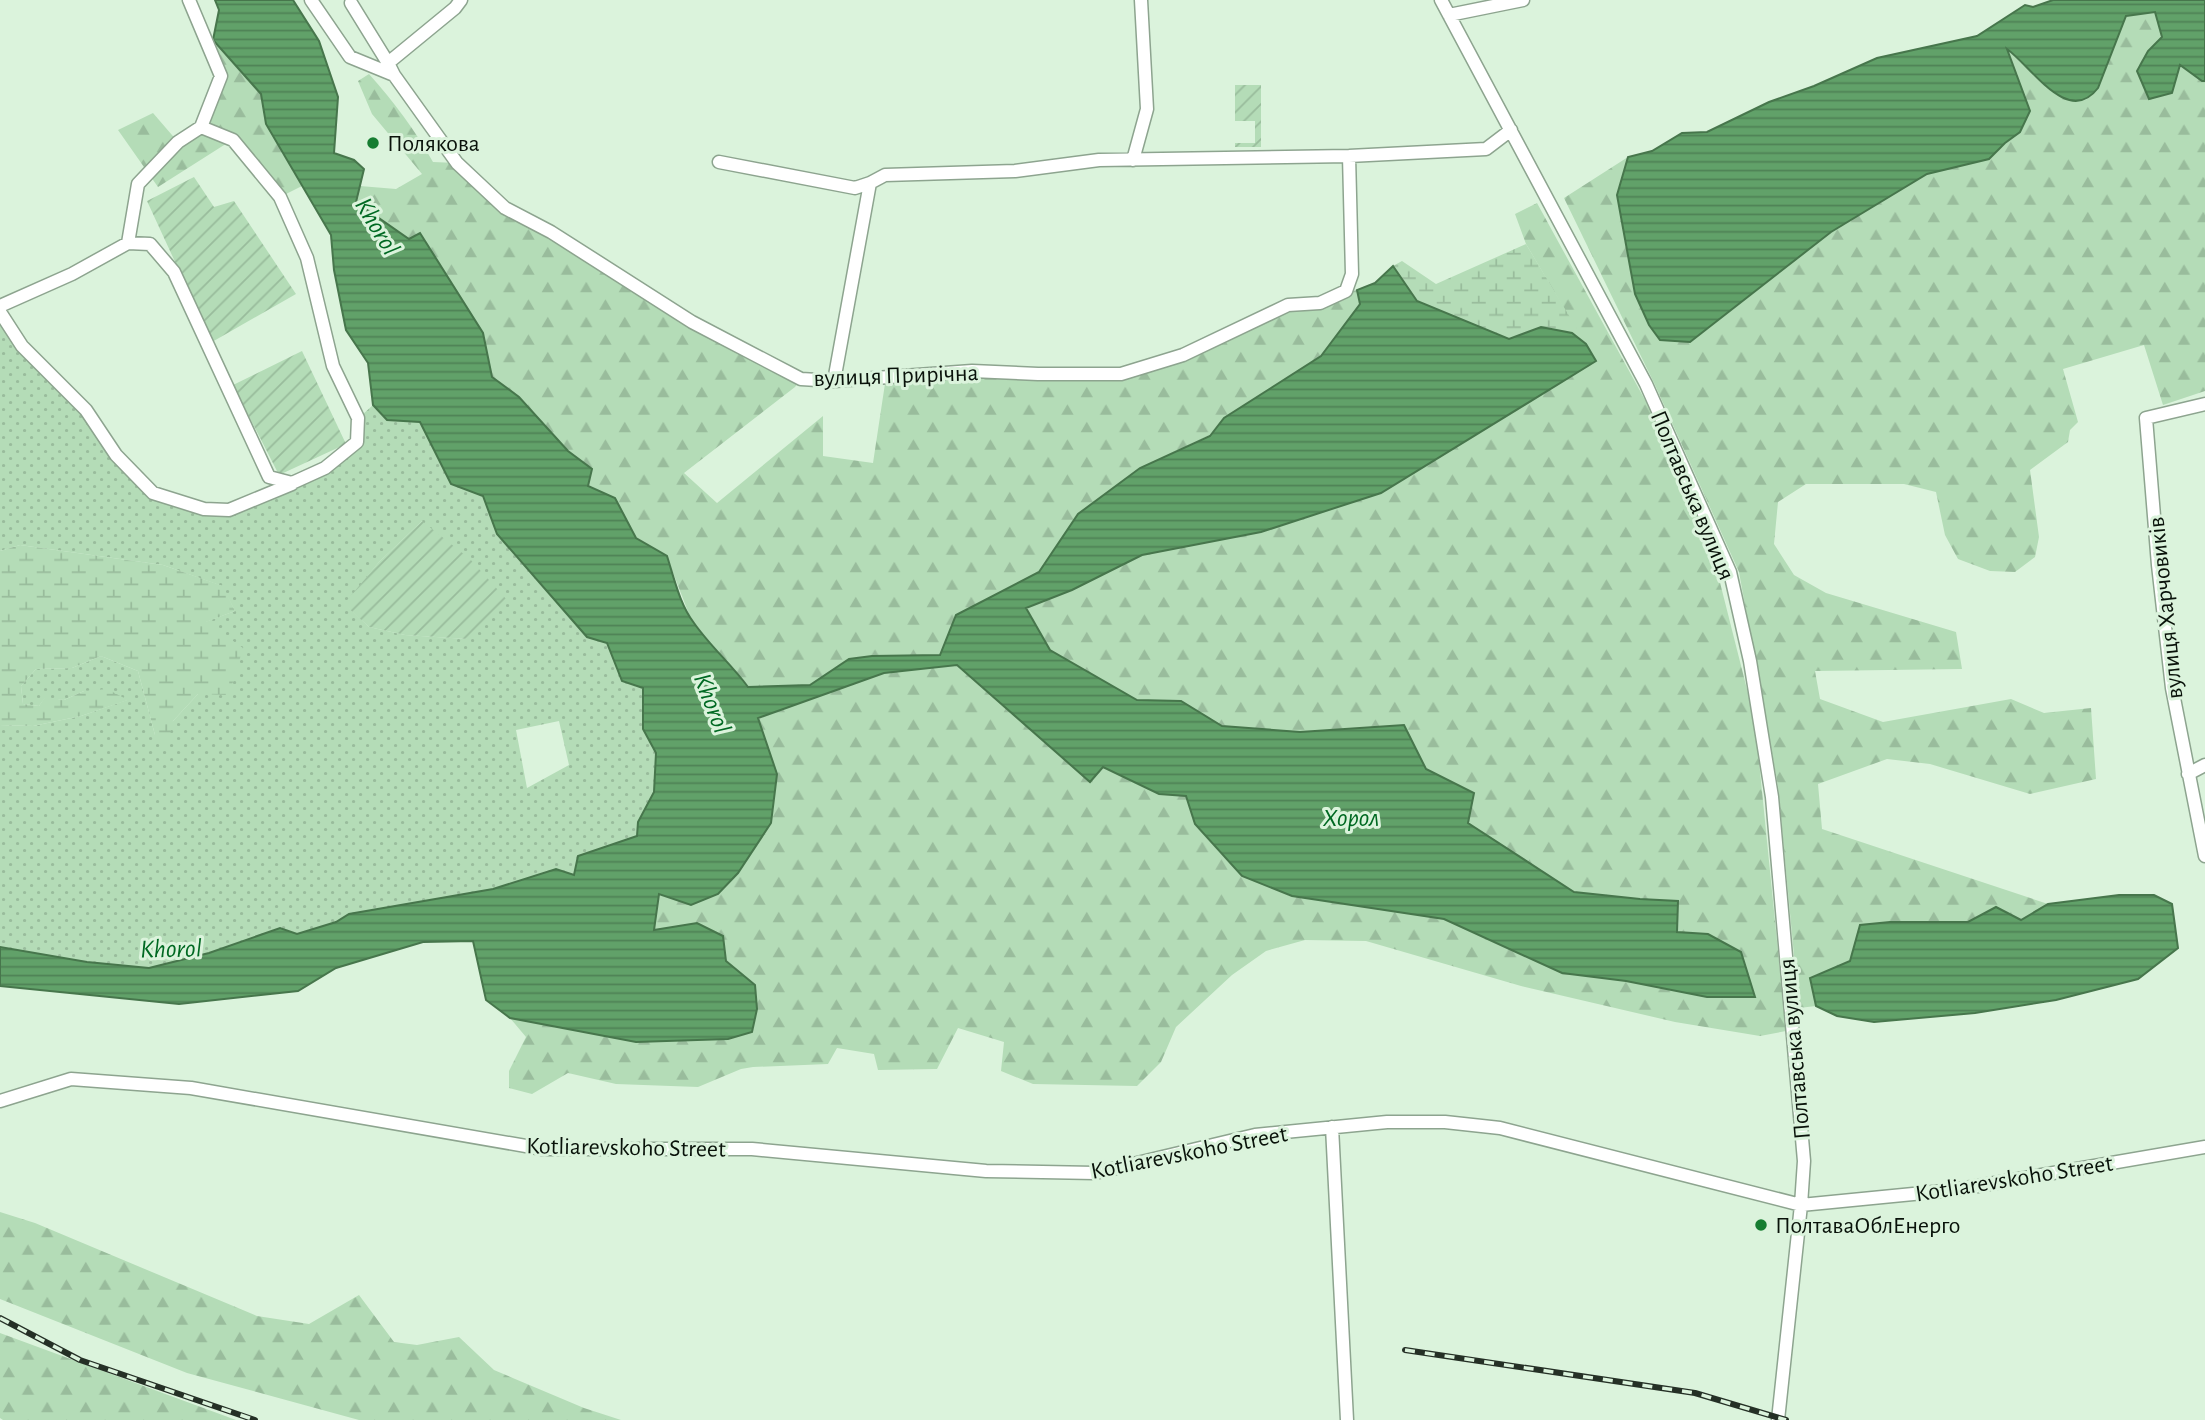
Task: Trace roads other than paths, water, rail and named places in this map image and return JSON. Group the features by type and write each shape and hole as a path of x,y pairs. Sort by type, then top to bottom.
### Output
{"street":[{"path":"128,243 138,184 178,142 201,127 220,76 189,0"},
{"path":"311,0 350,57 391,69 461,0"},
{"path":"1133,160 1147,109 1141,0"},
{"name":"Полтавська вулиця","path":"1441,0 1646,384 1730,572 1750,662 1772,797 1804,1161 1778,1420"},
{"path":"1449,15 1523,0"},
{"name":"вулиця Прирічна","path":"351,3 391,69 457,163 505,208 551,232 692,322 801,379 834,381 972,371 1121,374 1183,355 1288,306 1320,303 1346,291 1352,274 1349,156"},
{"path":"0,312 22,346 86,410 116,455 153,494 204,509 229,510 326,468 357,442 358,418 332,366 307,258 280,197 233,140 201,127"},
{"path":"719,162 855,188 885,175 1015,171 1099,160 1349,156 1486,149 1511,130"},
{"path":"834,381 870,183"},
{"path":"0,306 72,274 128,243 150,244 174,272 269,477 292,483"},
{"name":"вулиця Харчовиків","path":"2205,404 2146,418 2158,565 2172,688 2205,856"},
{"path":"2188,774 2205,765"},
{"name":"Kotliarevskoho Street","path":"0,1101 71,1079 191,1088 543,1149 752,1149 986,1171 1096,1173 1255,1135 1387,1122 1445,1122 1500,1128 1801,1205 1954,1190 2205,1147"},
{"path":"1332,1127 1347,1420"}],"water":[{"name":"Хорол","path":"215,0 293,0 319,41 338,97 334,153 354,160 364,169 356,202 409,239 420,233 483,333 492,377 519,397 568,451 592,469 588,486 615,498 636,538 667,556 689,616 748,687 810,685 849,659 940,655 956,615 1039,572 1078,514 1140,468 1210,436 1224,418 1321,356 1360,304 1357,290 1375,283 1393,266 1417,301 1509,339 1541,327 1572,333 1586,344 1596,361 1381,493 1261,532 1142,555 1072,590 1026,608 1050,650 1137,700 1181,701 1222,726 1300,732 1404,725 1426,769 1474,793 1468,823 1574,892 1678,901 1677,932 1708,934 1741,952 1755,997 1707,997 1626,981 1562,973 1444,919 1292,896 1242,876 1195,824 1186,796 1159,794 1103,767 1090,782 957,665 884,673 758,718 777,774 771,823 738,873 718,894 691,905 659,894 654,930 697,923 723,936 726,961 755,985 757,1009 752,1032 728,1039 636,1042 510,1018 486,1000 473,941 423,942 336,968 298,991 179,1004 0,986 0,947 87,962 149,968 209,953 280,928 297,934 336,922 349,914 493,889 556,869 574,875 578,856 637,836 638,822 654,792 656,753 643,729 643,688 622,681 607,643 587,637 497,534 483,496 451,484 420,422 387,420 373,405 368,363 346,330 334,270 331,235 266,124 261,94 213,40 219,10"},
{"path":"2053,0 2205,0 2205,81 2180,65 2172,93 2149,99 2137,71 2148,51 2162,37 2155,12 2126,16 2098,88 2087,98 2075,101 2063,98 2051,90 2007,49 2030,111 2020,132 1989,159 1927,174 1831,232 1690,342 1660,340 1649,325 1635,294 1617,195 1628,157 1652,151 1682,133 1707,132 1769,102 1814,86 1877,58 1977,36 2025,5 2033,7"},
{"path":"2119,895 2154,895 2172,904 2178,948 2138,979 2056,1000 1975,1013 1874,1022 1837,1016 1816,1006 1810,978 1850,961 1860,925 1890,922 1968,922 1996,907 2021,920 2048,904"}],"railway":[{"path":"0,1318 80,1360 255,1420"},
{"path":"1405,1350 1695,1393 1786,1420"}],"place":[{"name":"Полякова","path":"373,143"},
{"name":"ПолтаваОблЕнерго","path":"1761,1225"}],"water label":[{"name":"Khorol","path":"378,226"},
{"name":"Khorol","path":"713,703"},
{"name":"Khorol","path":"171,948"}]}
